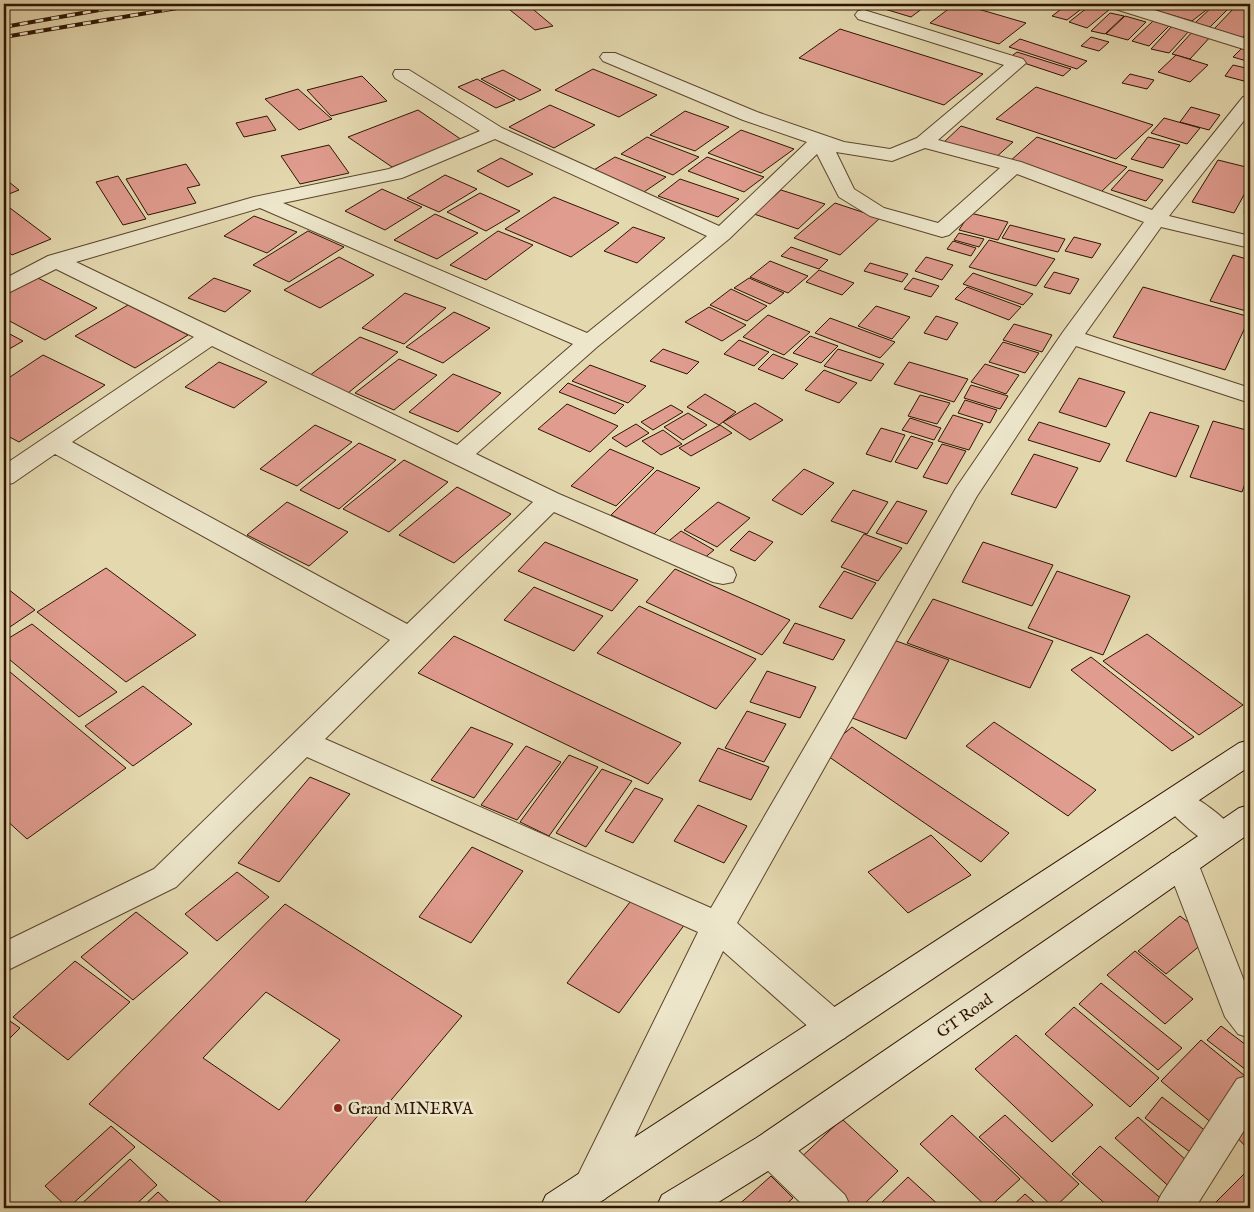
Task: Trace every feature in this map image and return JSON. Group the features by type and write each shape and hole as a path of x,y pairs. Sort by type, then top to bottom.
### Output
{"street":[{"path":"1118,4 1250,46"},
{"path":"609,57 750,116 841,147 892,155 924,142 1017,63 864,15"},
{"path":"402,74 495,132 722,235"},
{"path":"592,1186 718,926 965,494 1071,338 1156,220 1250,101"},
{"path":"4,288 56,261 261,201 395,174 495,132"},
{"path":"820,140 846,193 877,212 942,231 1014,166"},
{"path":"459,456 589,342 722,235 820,140"},
{"path":"924,142 1014,166 1156,220 1250,242"},
{"path":"261,201 589,342"},
{"path":"56,261 550,500 723,575"},
{"path":"4,477 211,336"},
{"path":"1071,338 1250,396"},
{"path":"56,443 410,638"},
{"path":"4,958 165,878 550,500"},
{"path":"304,742 718,926 833,1027"},
{"path":"559,1208 1250,751"},
{"path":"1177,801 1222,836"},
{"name":"GT Road","path":"675,1208 771,1149 1250,817"},
{"path":"1182,863 1237,1006 1250,1023"},
{"path":"1174,1208 1220,1134 1250,1091"},
{"path":"771,1149 832,1208"}],"building":[{"path":"868,4 924,4 927,5 911,17"},
{"path":"955,4 961,4 1026,23 999,44 930,23"},
{"path":"1068,4 1088,4 1067,20 1052,16"},
{"path":"1092,4 1110,9 1087,28 1069,22"},
{"path":"1125,4 1164,4 1154,12"},
{"path":"1167,4 1214,4 1192,21 1158,11"},
{"path":"1215,4 1232,5 1210,27 1195,23"},
{"path":"528,5 553,26 535,30 510,10"},
{"path":"1235,7 1250,10 1250,29 1242,38 1213,30"},
{"path":"1110,13 1124,16 1105,34 1091,31"},
{"path":"1125,16 1146,22 1128,40 1106,34"},
{"path":"1153,21 1170,25 1149,46 1132,41"},
{"path":"1173,25 1190,30 1169,53 1151,49"},
{"path":"840,29 983,74 944,105 799,58"},
{"path":"1194,30 1212,35 1190,59 1172,54"},
{"path":"1091,37 1109,42 1099,51 1081,46"},
{"path":"1020,39 1087,61 1077,69 1009,47"},
{"path":"1242,48 1250,50 1250,62 1233,57"},
{"path":"1017,52 1071,69 1063,76 1009,58"},
{"path":"1176,55 1208,65 1190,82 1158,72"},
{"path":"1233,65 1250,69 1244,81 1225,76"},
{"path":"593,69 657,95 619,117 555,90"},
{"path":"503,70 541,90 520,100 481,79"},
{"path":"1130,74 1154,80 1147,89 1122,83"},
{"path":"362,76 387,101 331,116 307,90"},
{"path":"477,79 515,100 496,108 458,87"},
{"path":"1036,87 1153,125 1116,159 996,119"},
{"path":"298,89 332,119 299,130 265,99"},
{"path":"550,105 595,125 554,148 509,127"},
{"path":"1191,107 1220,115 1209,130 1180,122"},
{"path":"418,110 462,140 392,167 348,137"},
{"path":"685,111 729,127 695,151 650,135"},
{"path":"267,116 276,130 244,137 236,123"},
{"path":"1164,118 1200,128 1187,144 1151,133"},
{"path":"961,126 1013,142 994,159 943,143"},
{"path":"741,130 794,149 761,173 708,153"},
{"path":"647,137 699,157 673,175 621,154"},
{"path":"1037,137 1127,167 1100,193 1009,162"},
{"path":"1148,137 1180,145 1163,168 1131,159"},
{"path":"329,145 349,173 300,184 281,156"},
{"path":"615,157 666,177 641,194 589,173"},
{"path":"707,157 764,177 744,192 688,171"},
{"path":"501,158 533,174 508,187 477,171"},
{"path":"1218,160 1250,168 1250,184 1234,213 1192,202"},
{"path":"186,164 200,185 187,188 196,203 148,215 126,179"},
{"path":"1129,170 1163,180 1146,201 1111,190"},
{"path":"445,175 477,189 439,212 407,198"},
{"path":"118,176 146,219 123,225 96,182"},
{"path":"4,178 19,190 4,196"},
{"path":"680,179 739,199 718,217 658,196"},
{"path":"382,189 422,207 385,230 345,211"},
{"path":"781,190 825,204 798,229 754,214"},
{"path":"480,193 520,211 486,231 447,212"},
{"path":"1250,195 1250,214 1244,212"},
{"path":"554,197 619,223 571,257 505,229"},
{"path":"835,203 880,218 840,255 794,238"},
{"path":"6,205 51,239 12,255 4,248 4,206"},
{"path":"970,213 1008,222 998,240 959,230"},
{"path":"435,214 478,233 437,259 394,240"},
{"path":"254,216 297,232 267,253 224,236"},
{"path":"1010,225 1065,239 1058,252 1002,238"},
{"path":"633,227 665,238 637,263 604,251"},
{"path":"308,231 344,247 289,282 253,265"},
{"path":"498,231 533,245 486,280 450,265"},
{"path":"959,233 984,239 979,247 954,240"},
{"path":"1074,237 1101,244 1092,258 1065,251"},
{"path":"989,240 1055,259 1036,286 969,267"},
{"path":"953,241 976,248 971,256 947,249"},
{"path":"791,247 828,260 819,269 781,256"},
{"path":"1233,255 1250,260 1250,312 1210,301"},
{"path":"339,257 374,275 320,308 284,290"},
{"path":"926,257 953,265 942,280 915,271"},
{"path":"770,261 808,276 788,293 750,277"},
{"path":"870,263 908,274 902,282 864,271"},
{"path":"819,270 854,283 842,295 806,282"},
{"path":"1054,272 1079,279 1070,294 1044,287"},
{"path":"973,273 1033,294 1023,305 963,284"},
{"path":"34,276 97,308 45,340 4,318 4,293"},
{"path":"214,278 251,291 225,312 188,298"},
{"path":"749,278 784,293 770,304 734,288"},
{"path":"913,278 939,286 931,297 904,289"},
{"path":"967,287 1021,307 1009,320 955,299"},
{"path":"1143,287 1250,317 1225,370 1113,337"},
{"path":"731,289 767,306 747,321 710,305"},
{"path":"405,293 446,308 404,344 362,328"},
{"path":"128,305 188,335 135,368 75,336"},
{"path":"876,306 910,317 892,339 858,326"},
{"path":"709,307 746,325 722,341 685,322"},
{"path":"454,312 490,328 443,363 406,347"},
{"path":"768,315 810,332 784,355 743,337"},
{"path":"936,316 958,323 947,340 924,333"},
{"path":"830,318 895,342 880,358 815,333"},
{"path":"1014,324 1052,335 1042,352 1003,340"},
{"path":"4,331 23,341 4,352"},
{"path":"810,336 838,346 821,363 793,353"},
{"path":"360,337 398,352 348,393 309,376"},
{"path":"739,340 769,352 754,366 724,354"},
{"path":"1003,342 1039,353 1025,373 989,362"},
{"path":"663,349 699,362 687,374 650,361"},
{"path":"838,349 884,364 871,381 824,366"},
{"path":"773,354 798,364 783,379 758,369"},
{"path":"43,355 105,385 19,442 4,434 4,381"},
{"path":"399,359 437,375 394,410 355,393"},
{"path":"219,362 267,382 234,408 185,387"},
{"path":"909,362 968,379 954,402 894,384"},
{"path":"985,364 1019,375 1006,394 971,382"},
{"path":"590,365 646,386 628,403 572,381"},
{"path":"824,370 857,383 839,403 805,390"},
{"path":"453,374 501,393 458,432 409,412"},
{"path":"1079,378 1125,392 1106,427 1059,412"},
{"path":"568,383 624,405 615,414 559,392"},
{"path":"971,385 1008,396 1000,409 964,398"},
{"path":"705,394 736,412 719,425 687,407"},
{"path":"920,395 950,403 937,424 908,416"},
{"path":"965,400 997,410 990,423 958,413"},
{"path":"755,403 783,420 750,440 723,422"},
{"path":"567,404 618,426 590,452 538,429"},
{"path":"671,405 683,412 653,430 641,422"},
{"path":"1150,412 1199,426 1176,477 1126,461"},
{"path":"688,413 707,425 683,440 664,427"},
{"path":"953,415 983,424 969,450 938,441"},
{"path":"910,418 941,428 934,440 902,430"},
{"path":"1213,421 1250,431 1250,470 1242,492 1190,477"},
{"path":"1039,422 1110,444 1100,462 1028,440"},
{"path":"636,424 649,433 626,447 612,438"},
{"path":"315,425 352,442 297,486 260,469"},
{"path":"720,425 732,433 691,456 679,448"},
{"path":"881,428 905,435 891,462 866,454"},
{"path":"663,430 682,444 661,455 642,441"},
{"path":"911,436 933,443 917,469 895,462"},
{"path":"359,443 396,460 339,509 300,490"},
{"path":"942,444 966,451 947,484 923,477"},
{"path":"610,449 654,468 616,506 571,486"},
{"path":"1034,454 1078,468 1056,508 1011,494"},
{"path":"404,460 448,482 389,532 343,509"},
{"path":"804,469 834,483 802,515 772,500"},
{"path":"657,470 700,488 654,534 611,515"},
{"path":"457,487 511,514 454,563 399,535"},
{"path":"853,490 888,502 867,534 831,521"},
{"path":"897,501 927,511 907,544 876,533"},
{"path":"287,502 348,532 309,566 247,535"},
{"path":"718,502 750,518 717,547 684,530"},
{"path":"681,531 714,550 698,563 665,544"},
{"path":"749,531 773,542 755,561 730,550"},
{"path":"864,534 902,548 878,581 841,567"},
{"path":"545,542 638,580 612,611 518,571"},
{"path":"983,542 1053,565 1032,606 962,582"},
{"path":"106,568 196,635 126,682 37,612"},
{"path":"675,569 790,620 762,655 646,602"},
{"path":"844,571 876,583 852,619 819,607"},
{"path":"1057,571 1130,596 1103,655 1028,628"},
{"path":"4,586 35,610 4,631"},
{"path":"534,587 603,616 574,651 504,620"},
{"path":"933,599 1053,641 1030,688 907,643"},
{"path":"639,606 756,659 716,709 597,653"},
{"path":"795,623 845,640 833,660 783,643"},
{"path":"32,624 117,692 79,717 4,655 4,641"},
{"path":"877,634 949,660 906,739 832,710"},
{"path":"1147,634 1243,705 1199,735 1103,661"},
{"path":"454,636 681,743 648,784 418,673"},
{"path":"1091,657 1194,737 1172,751 1071,670"},
{"path":"4,667 126,768 27,839 4,818"},
{"path":"767,671 816,687 800,718 750,702"},
{"path":"143,686 192,724 133,766 85,726"},
{"path":"747,711 786,724 764,762 725,748"},
{"path":"994,722 1096,790 1068,816 966,746"},
{"path":"471,727 513,744 474,798 431,780"},
{"path":"852,727 1009,833 981,862 822,752"},
{"path":"526,746 561,762 517,820 481,805"},
{"path":"718,748 769,767 751,800 699,781"},
{"path":"569,755 598,767 549,836 520,822"},
{"path":"602,769 632,781 586,847 556,833"},
{"path":"310,777 350,794 279,882 238,863"},
{"path":"635,788 663,799 633,843 605,831"},
{"path":"698,805 747,826 724,863 674,841"},
{"path":"931,835 971,875 908,913 868,872"},
{"path":"472,847 523,871 471,943 419,917"},
{"path":"237,872 269,897 217,941 185,914"},
{"path":"637,893 688,920 619,1013 567,983"},
{"path":"285,904 462,1016 300,1208 229,1208 89,1104","holes":["266,992 340,1040 279,1110 203,1058"]},
{"path":"136,912 188,953 133,1000 81,957"},
{"path":"1180,916 1209,938 1166,974 1138,951"},
{"path":"1135,951 1193,999 1165,1024 1107,975"},
{"path":"75,961 130,1002 68,1060 13,1017"},
{"path":"1101,983 1182,1048 1158,1070 1079,1004"},
{"path":"1074,1007 1159,1078 1130,1107 1045,1034"},
{"path":"4,1017 20,1028 4,1044"},
{"path":"1221,1026 1250,1048 1250,1073 1207,1040"},
{"path":"1016,1035 1093,1105 1052,1142 975,1069"},
{"path":"1201,1040 1250,1080 1250,1084 1213,1124 1161,1081"},
{"path":"1162,1097 1207,1132 1190,1152 1145,1118"},
{"path":"1250,1110 1250,1151 1226,1126"},
{"path":"952,1115 1020,1179 988,1208 920,1144"},
{"path":"1005,1115 1079,1184 1054,1208 979,1137"},
{"path":"1138,1117 1197,1170 1174,1191 1115,1138"},
{"path":"842,1119 898,1171 860,1208 842,1208 795,1163"},
{"path":"111,1126 135,1147 68,1208 45,1186"},
{"path":"1100,1146 1172,1208 1110,1208 1072,1174"},
{"path":"130,1159 157,1185 132,1208 77,1208"},
{"path":"1245,1173 1250,1177 1250,1208 1210,1208"},
{"path":"771,1176 793,1198 782,1208 735,1208"},
{"path":"908,1177 942,1208 876,1208"},
{"path":"158,1192 175,1208 141,1208"},
{"path":"1025,1194 1041,1208 1010,1208"}],"railway":[{"path":"4,8 28,4"},
{"path":"4,27 133,4"},
{"path":"4,37 201,4"}],"place":[{"name":"Grand MINERVA","path":"338,1108"}]}
